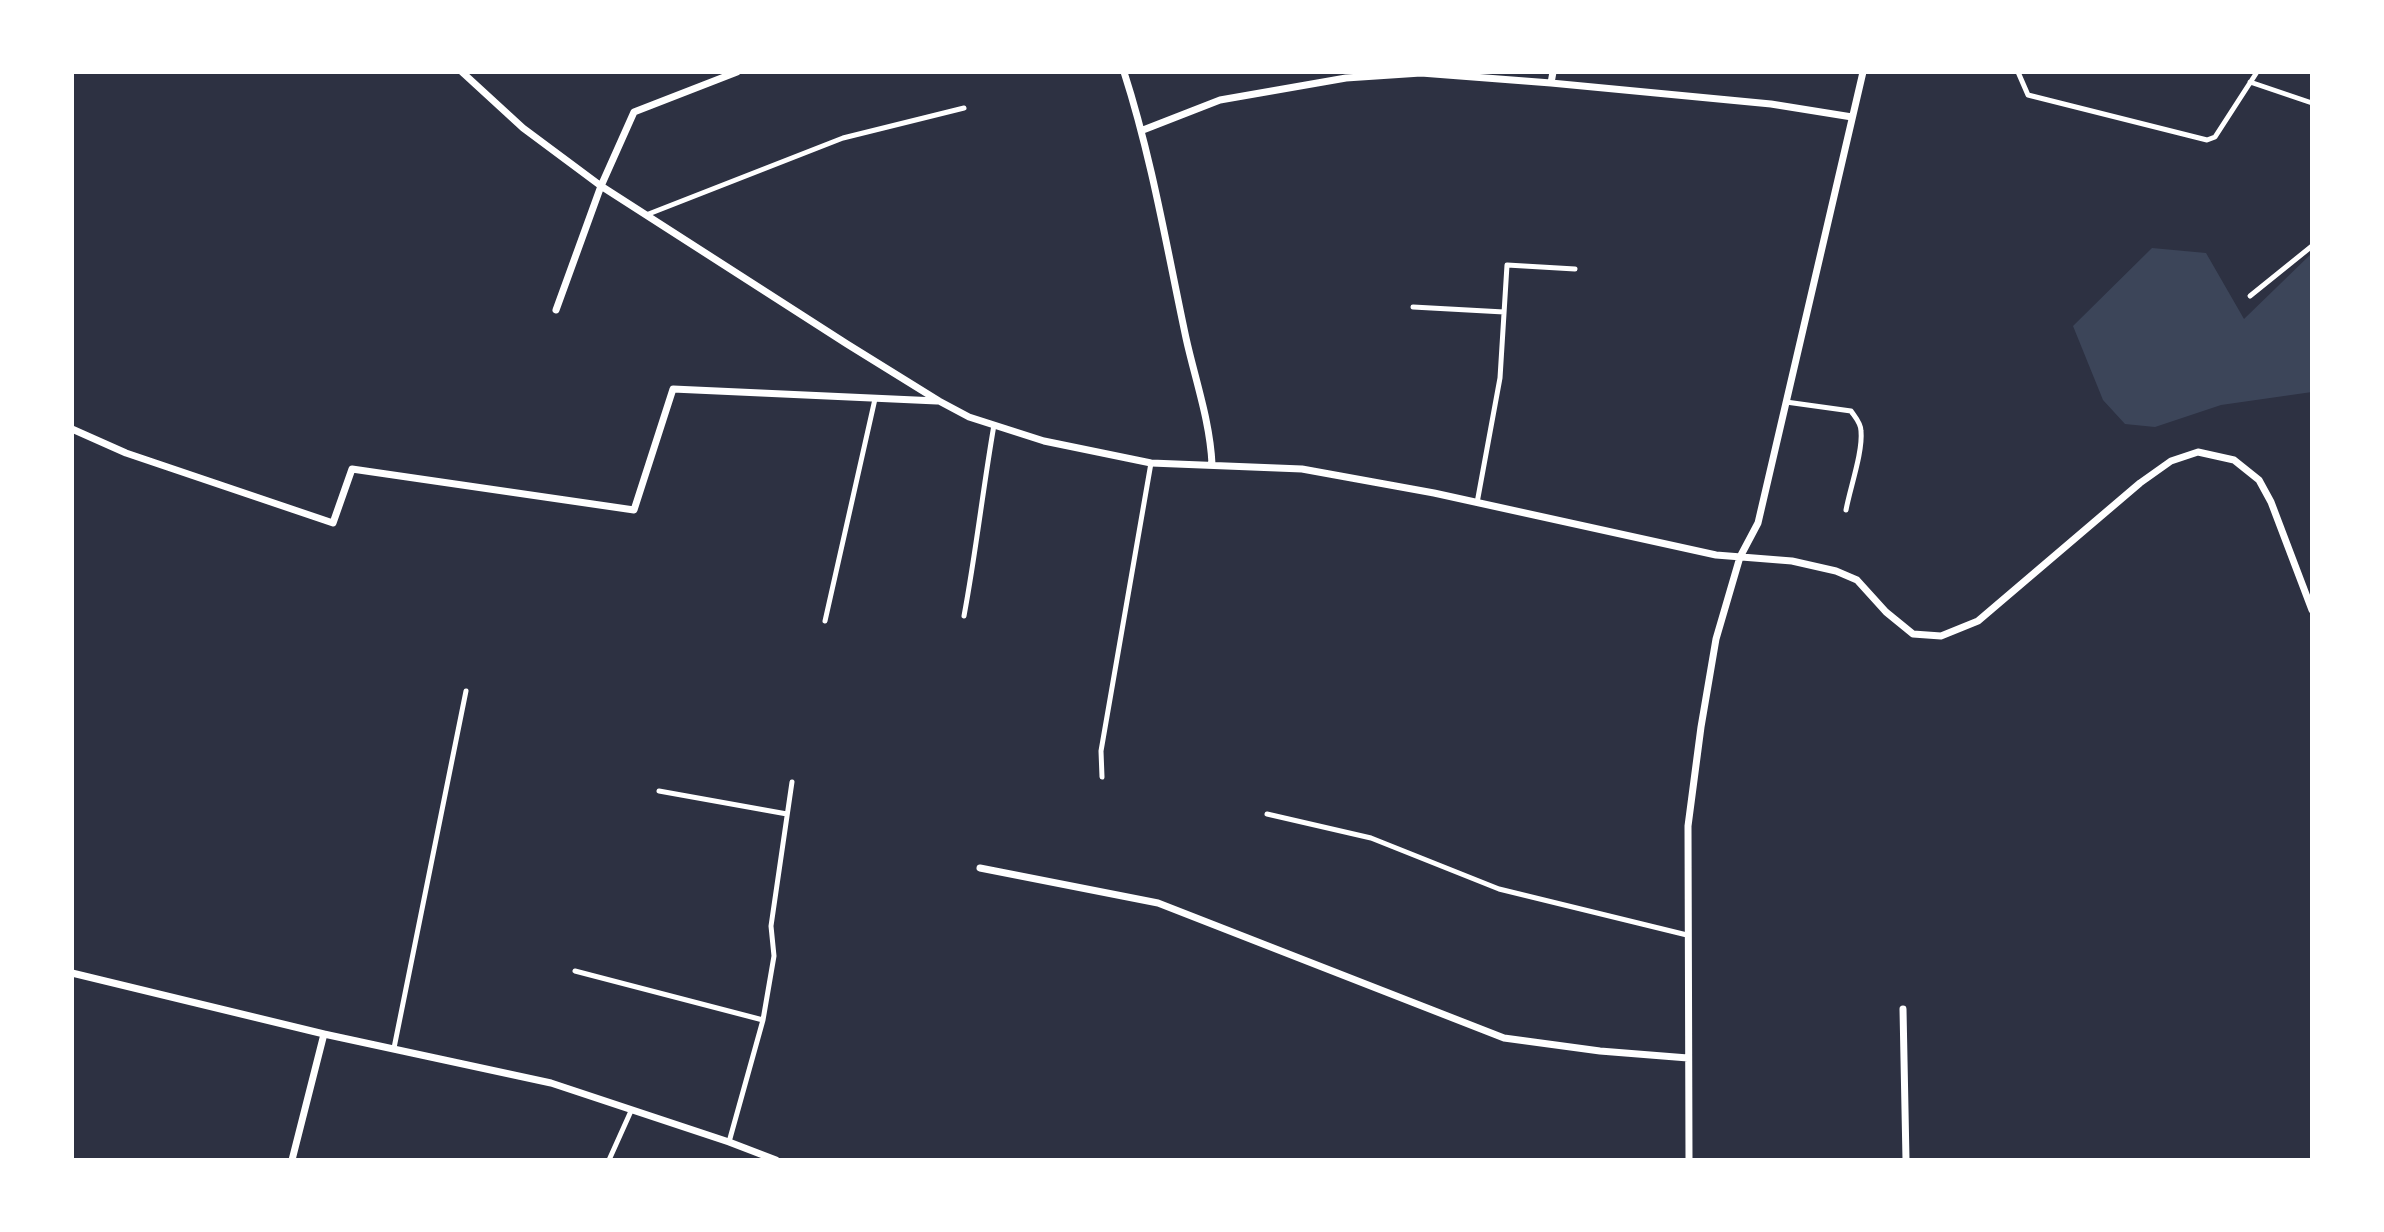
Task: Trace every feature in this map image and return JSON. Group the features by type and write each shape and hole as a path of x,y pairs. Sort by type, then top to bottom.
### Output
{"street":[{"path":"462,72 523,128 601,186 939,401 969,417 1044,441 1152,463 1302,469 1477,503 1716,555 1793,561 1836,571 1857,580 1886,612 1913,634 1941,636 1978,621 2140,482 2171,461 2198,452 2234,460 2259,481 2271,502 2312,610"},
{"path":"556,310 601,186 634,112 737,72"},
{"path":"1124,72 1143,130 1192,367 1211,443 1212,464"},
{"path":"1551,83 1553,72"},
{"path":"1689,1160 1688,826 1701,727 1716,639 1740,557 1758,523 1863,72"},
{"path":"1143,130 1220,100 1346,78 1421,73 1770,104 1852,117"},
{"path":"72,429 126,453 333,523 352,469 634,510 673,389 939,401"},
{"path":"980,867 1158,903 1504,1038 1601,1051 1688,1058"},
{"path":"72,973 324,1034 551,1083 776,1160"},
{"path":"1903,1009 1906,1160"},
{"path":"292,1160 324,1034"}],"lane":[{"path":"2018,72 2028,95 2207,140 2215,137 2257,72"},
{"path":"2250,82 2312,103"},
{"path":"646,215 843,138 964,108"},
{"path":"2250,296 2312,246"},
{"path":"1477,503 1500,378 1507,265 1575,269"},
{"path":"1413,307 1504,312"},
{"path":"825,621 875,399"},
{"path":"1786,402 1851,411 1856,418 1861,428 1860,443 1846,510"},
{"path":"964,615 976,553 981,502 994,425"},
{"path":"1102,777 1101,751 1152,463"},
{"path":"394,1048 466,691"},
{"path":"729,1142 763,1020 774,956 771,926 792,782"},
{"path":"659,791 787,814"},
{"path":"1267,814 1371,838 1499,889 1687,935"},
{"path":"575,971 763,1020"},
{"path":"609,1160 631,1111"}],"shaded area":[{"path":"2152,248 2206,253 2244,319 2312,253 2312,392 2221,405 2155,427 2125,424 2103,400 2073,326"}]}
